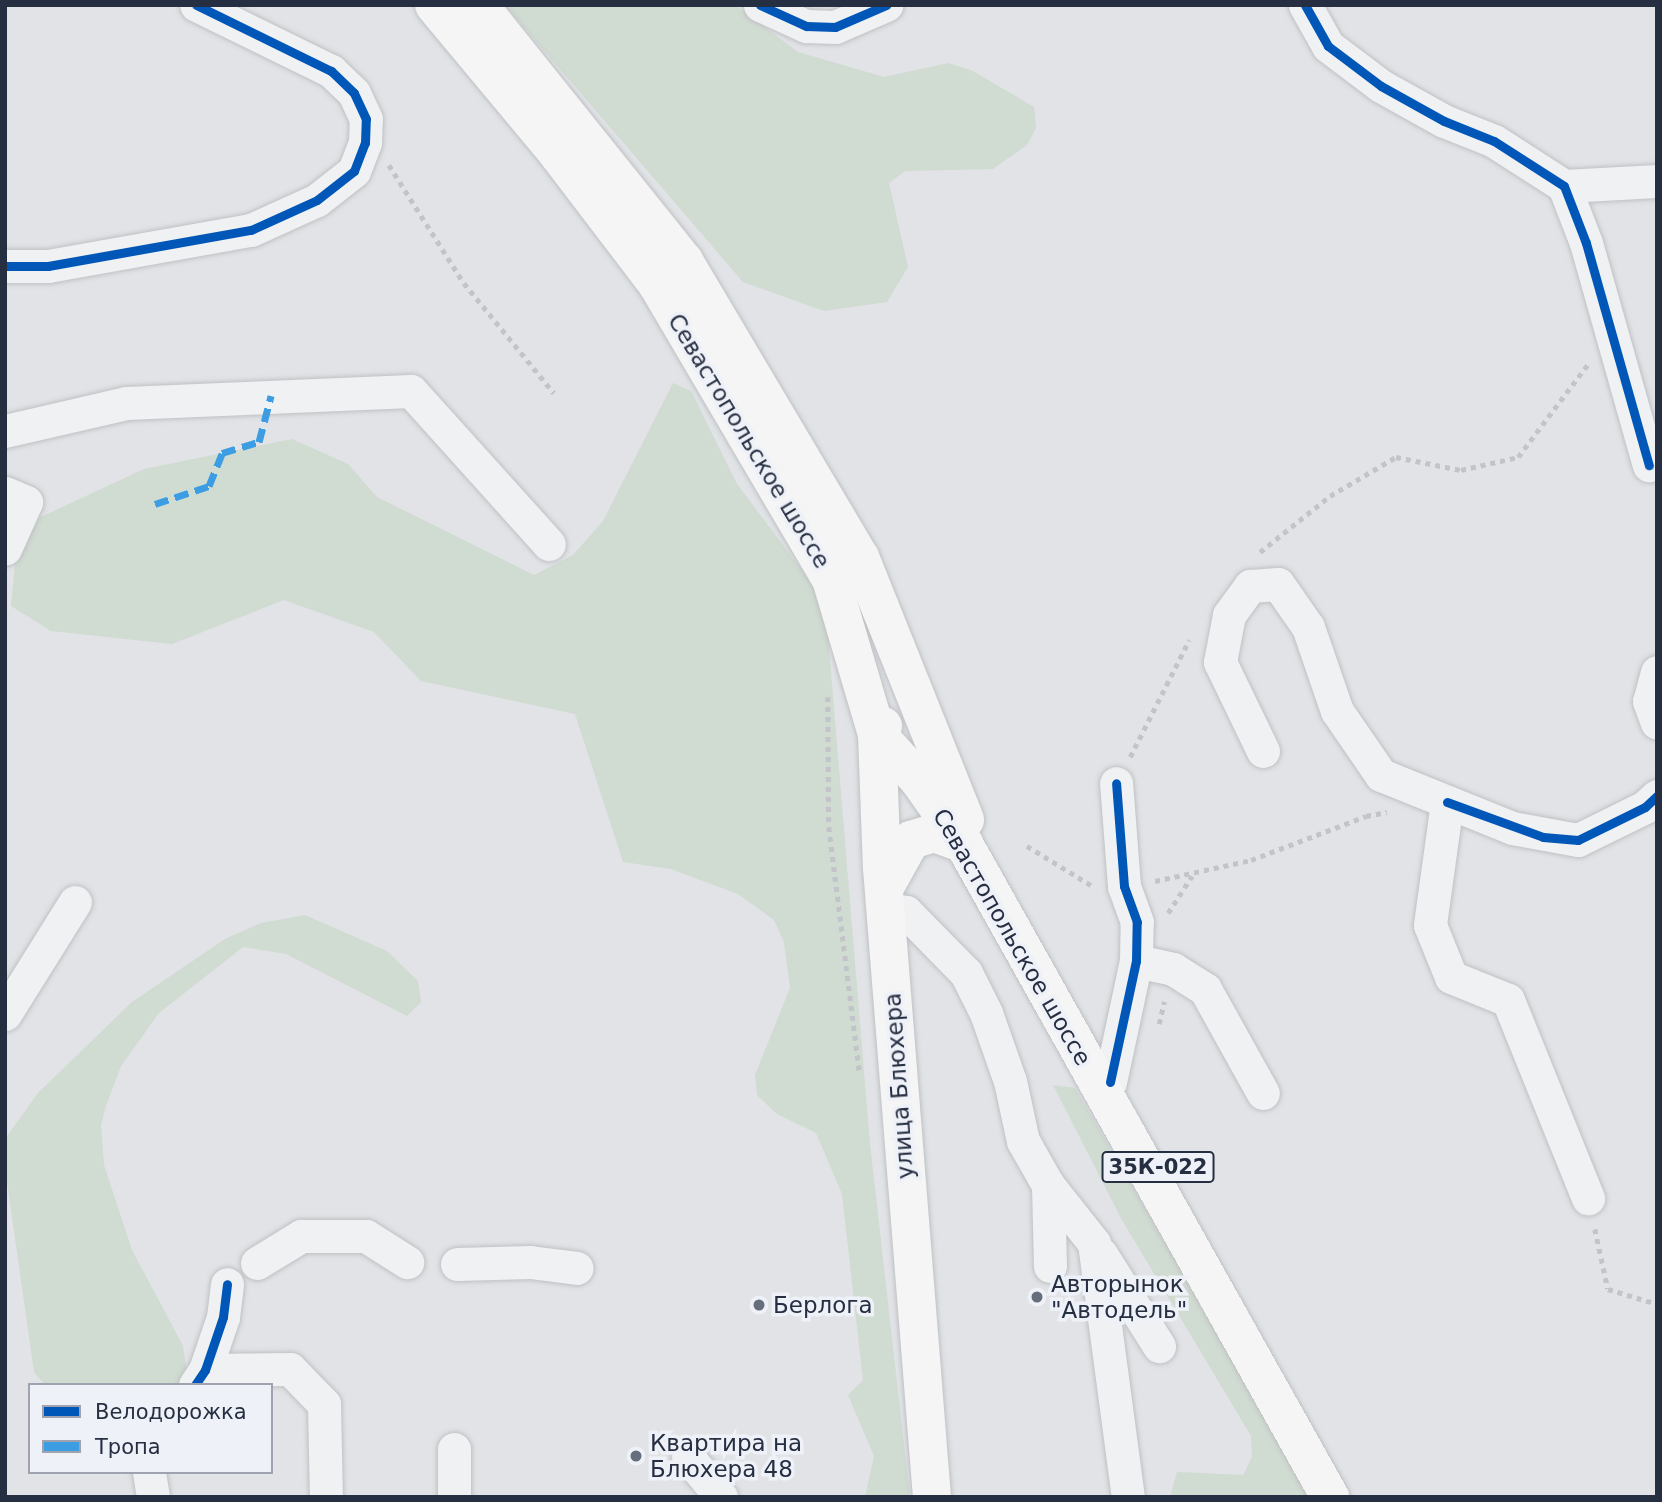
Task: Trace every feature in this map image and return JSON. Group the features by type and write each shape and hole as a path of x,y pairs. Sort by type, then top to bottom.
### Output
{"main road":[{"name":"Севастопольское шоссе","path":"434,5 558,154 657,284 831,579 877,734 918,779 962,836 1110,1082 1344,1497"},
{"name":"Севастопольское шоссе","path":"479,5 684,261 860,557 913,686 962,836 1331,1497"},
{"path":"877,734 913,686"},
{"name":"улица Блюхера","path":"877,734 884,888 932,1497"},
{"path":"884,888 896,837 910,824 926,820 962,836"}],"street":[{"path":"5,266 48,266 251,230 317,200 354,171 365,143 366,119 354,93 331,71 196,5"},
{"path":"760,5 806,26 835,27 886,5"},
{"path":"1305,5 1328,46 1381,86 1444,121 1494,141 1564,186 1657,181"},
{"path":"1564,186 1586,243 1649,465"},
{"path":"5,431 126,403 411,391 550,544"},
{"path":"5,493 26,502 5,549"},
{"path":"1263,751 1220,662 1228,615 1250,586 1278,584 1308,627 1337,711 1381,775 1533,834 1578,840 1645,807 1657,796"},
{"path":"1657,672 1649,701 1657,723"},
{"path":"1110,1082 1136,961 1137,922 1124,886 1116,782"},
{"path":"1447,802 1430,925 1451,977 1508,1000 1588,1198"},
{"path":"884,888 966,973 1006,1070 1023,1141 1048,1185 1094,1243 1159,1346"},
{"path":"5,1014 75,902"},
{"path":"1136,961 1172,969 1205,989 1263,1093"},
{"path":"1048,1185 1050,1266"},
{"path":"257,1263 301,1236 366,1236 407,1262"},
{"path":"1094,1243 1128,1497"},
{"path":"457,1264 530,1262 577,1268"},
{"path":"227,1284 223,1317 200,1378 290,1369 324,1404 326,1497"},
{"path":"454,1449 454,1497"},
{"path":"688,1457 721,1497"},
{"path":"149,1474 153,1497"}],"path":[{"path":"365,143 397,173 464,283 554,393"},
{"path":"1252,558 1330,496 1396,457 1461,470 1518,457 1587,365"},
{"path":"1116,782 1193,632"},
{"path":"828,692 829,827 861,1082"},
{"path":"1192,875 1251,860 1366,816 1393,811"},
{"path":"1588,1198 1608,1289 1657,1304"}],"shaded area":[{"path":"505,5 735,5 798,52 884,77 948,63 971,70 1034,107 1036,128 1027,145 993,169 905,171 889,183 908,267 887,302 824,311 743,282"},
{"path":"673,383 691,391 737,484 813,585 827,624 870,1144 910,1497 865,1497 874,1456 848,1395 863,1380 842,1194 816,1133 777,1114 757,1095 755,1075 790,988 784,942 774,920 738,894 671,869 623,862 575,714 421,681 374,632 284,600 172,644 51,631 11,606 15,562 30,522 144,469 292,439 348,464 377,497 534,575 573,555 603,521"},
{"path":"305,915 387,951 418,981 421,1002 407,1016 286,954 243,947 159,1013 121,1066 106,1106 101,1125 104,1165 132,1250 183,1346 186,1367 178,1383 43,1383 34,1372 5,1168 5,1139 38,1093 132,1002 225,939 261,923"},
{"path":"1053,1085 1075,1088 1313,1497 1170,1497 1177,1472 1243,1475 1252,1457 1251,1436 1122,1220"}],"marked path":[{"path":"155,504 209,486 222,453 259,442 271,396"}],"cycle path":[{"path":"5,266 48,266 251,230 317,200 354,171 365,143 366,119 354,93 331,71 196,5"},
{"path":"760,5 806,26 835,27 886,5"},
{"path":"1305,5 1328,46 1381,86 1444,121 1494,141 1564,186 1586,243 1649,465"},
{"path":"1110,1082 1136,961 1137,922 1124,886 1116,783"},
{"path":"1447,802 1543,837 1578,840 1645,807 1657,796"},
{"path":"196,1383 205,1370 223,1317 227,1284"}],"place":[{"name":"Авторынок \"Автодель\"","path":"1037,1297"},
{"name":"Берлога","path":"759,1305"},
{"name":"Квартира на Блюхера 48","path":"636,1456"}]}
